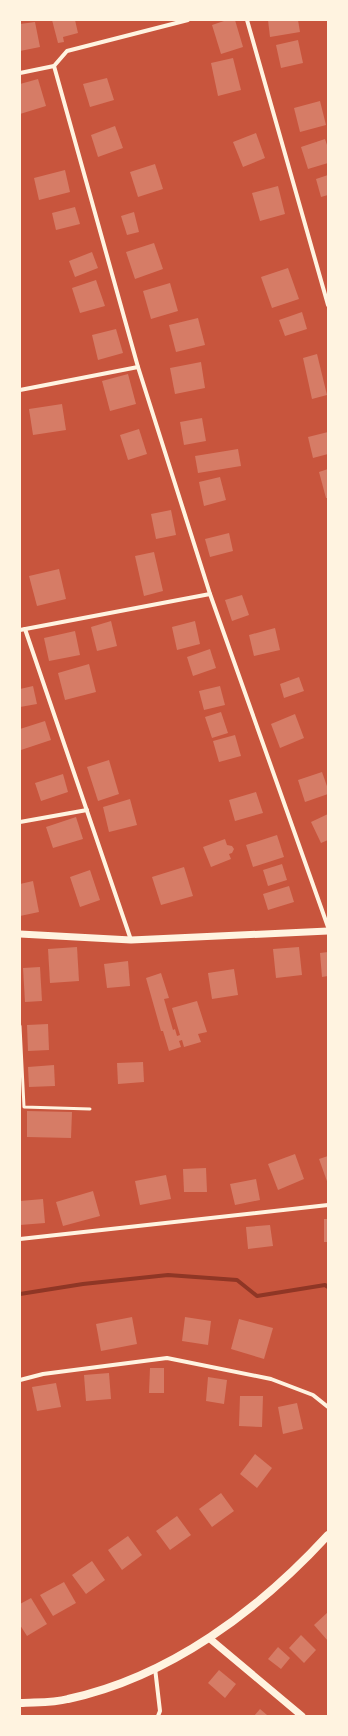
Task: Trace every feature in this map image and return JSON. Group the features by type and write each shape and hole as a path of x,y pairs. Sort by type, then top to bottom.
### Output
{"main road":[{"path":"20,1703 67,1700 107,1688 155,1668 209,1638 248,1610 285,1579 328,1535"}],"street":[{"path":"20,72 54,66 67,51 188,20"},
{"path":"247,20 328,305"},
{"path":"54,66 138,367 210,594 328,926"},
{"path":"20,390 138,367"},
{"path":"131,940 87,810 22,630 210,594"},
{"path":"20,822 87,810"},
{"path":"20,934 131,940 328,931"},
{"path":"20,1239 328,1205"},
{"path":"20,1380 43,1374 167,1358 271,1379 313,1395 328,1407"},
{"path":"209,1638 302,1716"},
{"path":"155,1668 160,1711 158,1716"}],"lane":[{"path":"20,1026 24,1107 90,1109"}],"building":[{"path":"52,20 75,20 78,33 63,37 64,42 58,43"},
{"path":"227,20 235,20 243,47 221,54 212,25"},
{"path":"268,20 298,20 300,32 270,37"},
{"path":"35,22 40,47 20,51 20,24"},
{"path":"298,40 303,63 281,68 276,45"},
{"path":"233,58 241,90 218,96 211,63"},
{"path":"107,78 114,100 90,107 83,84"},
{"path":"38,79 46,106 20,114 20,84"},
{"path":"320,101 326,125 300,132 294,108"},
{"path":"115,126 123,148 98,157 91,135"},
{"path":"256,133 265,158 243,167 233,142"},
{"path":"325,139 328,148 328,163 308,169 301,147"},
{"path":"155,164 163,189 138,197 130,172"},
{"path":"65,170 70,192 39,200 34,178"},
{"path":"328,175 328,195 321,197 316,179"},
{"path":"278,186 285,214 260,221 252,193"},
{"path":"75,207 80,224 56,230 52,213"},
{"path":"134,212 139,232 127,235 121,216"},
{"path":"154,243 163,269 135,279 126,252"},
{"path":"92,252 98,268 75,277 69,261"},
{"path":"288,268 299,299 272,308 261,277"},
{"path":"96,280 105,306 80,313 72,288"},
{"path":"170,283 178,311 151,319 143,291"},
{"path":"302,312 307,329 285,336 279,320"},
{"path":"198,318 205,345 176,352 169,325"},
{"path":"116,329 123,353 98,360 92,335"},
{"path":"317,354 327,395 312,399 303,358"},
{"path":"201,362 205,388 175,394 170,368"},
{"path":"128,374 136,404 110,411 102,381"},
{"path":"62,404 66,430 33,435 29,409"},
{"path":"202,418 206,441 184,445 180,422"},
{"path":"139,429 147,454 128,460 120,435"},
{"path":"328,432 328,454 313,458 308,437"},
{"path":"238,449 241,466 198,473 195,456"},
{"path":"328,469 328,498 326,498 319,472"},
{"path":"220,477 226,500 204,506 199,482"},
{"path":"171,510 176,535 156,539 151,514"},
{"path":"229,533 233,551 210,557 205,539"},
{"path":"154,552 163,591 144,596 135,556"},
{"path":"59,569 66,599 37,606 29,576"},
{"path":"242,595 249,615 232,621 225,600"},
{"path":"111,621 117,646 97,651 91,627"},
{"path":"195,621 200,644 177,650 172,627"},
{"path":"275,628 280,650 254,656 249,635"},
{"path":"75,631 80,655 49,661 44,638"},
{"path":"210,649 216,668 193,676 187,657"},
{"path":"89,664 96,692 65,700 58,673"},
{"path":"299,677 304,691 284,698 280,684"},
{"path":"33,686 37,704 20,707 20,689"},
{"path":"220,686 225,705 204,710 199,691"},
{"path":"221,712 228,733 212,738 205,717"},
{"path":"295,714 304,738 280,748 271,724"},
{"path":"45,721 51,740 21,750 20,729"},
{"path":"235,735 241,756 219,762 213,741"},
{"path":"109,760 119,794 98,801 87,767"},
{"path":"322,772 328,789 328,794 305,802 298,780"},
{"path":"63,774 68,792 41,801 35,783"},
{"path":"256,792 263,813 235,821 229,800"},
{"path":"130,799 137,825 109,832 103,807"},
{"path":"328,814 328,840 321,843 311,822"},
{"path":"76,817 83,839 53,848 46,827"},
{"path":"277,835 284,857 253,867 246,845"},
{"path":"225,839 227,845 232,846 234,849 232,853 229,854 231,859 211,867 203,847"},
{"path":"282,864 287,880 268,886 263,870"},
{"path":"184,867 193,896 161,905 152,877"},
{"path":"90,870 100,900 80,907 70,877"},
{"path":"33,881 39,912 20,916 20,884"},
{"path":"289,886 294,902 268,910 263,894"},
{"path":"77,947 79,981 50,983 48,949"},
{"path":"299,947 302,975 276,978 273,949"},
{"path":"328,952 328,976 322,977 320,953"},
{"path":"128,961 130,986 107,988 104,964"},
{"path":"40,967 42,1001 25,1002 23,968"},
{"path":"234,969 238,995 212,999 208,973"},
{"path":"161,973 169,998 164,999 173,1030 175,1029 177,1036 180,1035 172,1008 197,1001 207,1032 198,1034 201,1042 184,1047 182,1040 179,1041 181,1047 169,1051 163,1031 161,1031 146,978"},
{"path":"48,1024 49,1050 28,1051 27,1025"},
{"path":"143,1062 144,1082 118,1084 117,1063"},
{"path":"54,1065 55,1086 29,1087 28,1067"},
{"path":"27,1111 72,1112 71,1138 27,1137"},
{"path":"295,1154 304,1179 278,1190 268,1164"},
{"path":"328,1156 328,1184 319,1159"},
{"path":"206,1168 207,1192 184,1192 183,1169"},
{"path":"166,1175 171,1199 140,1205 135,1181"},
{"path":"256,1179 260,1200 235,1205 230,1184"},
{"path":"93,1191 100,1216 63,1226 56,1202"},
{"path":"43,1199 45,1223 20,1225 20,1201"},
{"path":"324,1219 328,1219 328,1242 324,1242"},
{"path":"270,1225 273,1246 248,1249 246,1227"},
{"path":"132,1317 137,1344 101,1351 96,1324"},
{"path":"185,1317 211,1321 208,1345 182,1341"},
{"path":"239,1319 273,1328 264,1359 231,1349"},
{"path":"150,1368 164,1368 164,1393 149,1393"},
{"path":"109,1373 111,1399 86,1401 84,1375"},
{"path":"208,1377 227,1380 224,1404 206,1401"},
{"path":"56,1383 61,1407 37,1411 32,1387"},
{"path":"240,1396 263,1396 262,1427 239,1426"},
{"path":"297,1403 303,1429 283,1434 278,1407"},
{"path":"255,1454 272,1468 257,1488 240,1474"},
{"path":"221,1493 234,1511 212,1527 199,1509"},
{"path":"177,1516 191,1535 170,1550 156,1531"},
{"path":"128,1536 142,1555 122,1570 108,1550"},
{"path":"92,1561 105,1580 86,1594 72,1575"},
{"path":"64,1582 76,1603 53,1616 40,1595"},
{"path":"31,1598 47,1624 27,1636 20,1625 20,1604"},
{"path":"328,1612 328,1641 314,1625"},
{"path":"301,1635 316,1650 304,1663 289,1648"},
{"path":"278,1647 290,1658 281,1669 268,1659"},
{"path":"219,1670 236,1684 225,1698 208,1683"},
{"path":"260,1709 267,1715 254,1716"}],"waterway":[{"path":"20,1294 83,1284 168,1275 237,1280 257,1296 325,1285 328,1287"}]}
